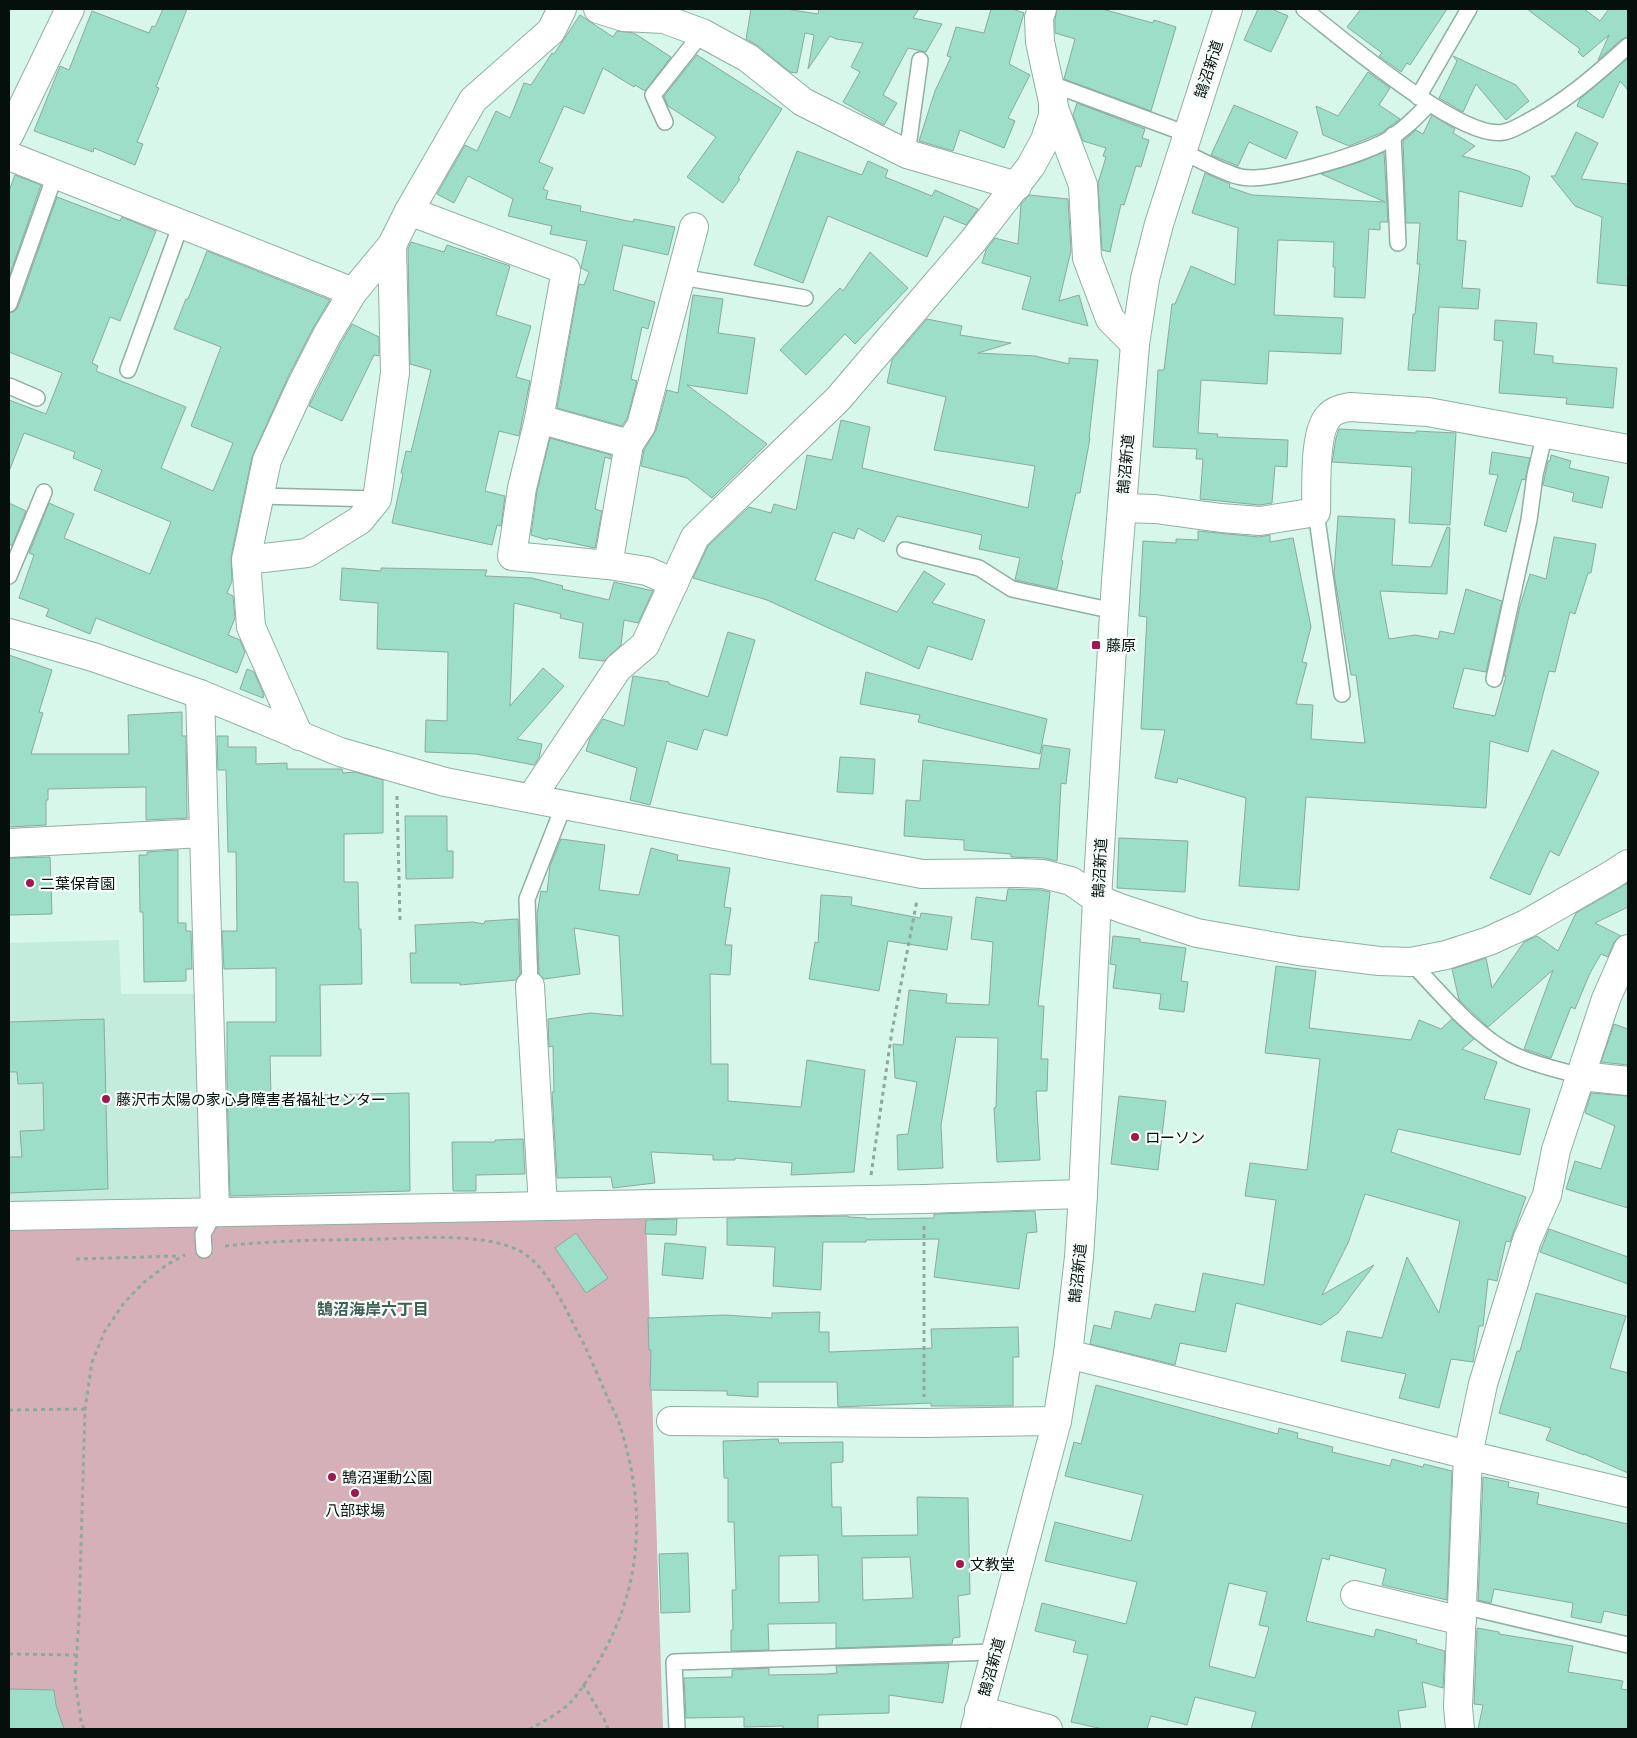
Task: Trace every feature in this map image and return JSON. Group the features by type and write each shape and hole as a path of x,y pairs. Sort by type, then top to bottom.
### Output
{"street":[{"path":"9,135 70,9"},
{"path":"299,736 251,627 246,560 267,460 302,384 353,292 392,245 472,100 551,31 562,9"},
{"path":"598,9 624,17 664,19 702,33 748,58 803,102 907,154 1016,186"},
{"path":"1042,9 1039,18 1040,42 1055,111 1083,184 1087,258 1110,320 1135,344"},
{"name":"鵠沼新道","path":"977,1720 1057,1421 1068,1354 1079,1257 1114,611 1135,344 1145,279 1159,224 1228,9"},
{"path":"531,798 618,668 645,645 695,537 838,399 973,241 1016,186 1046,140 1053,116 1051,91"},
{"path":"9,156 353,292"},
{"path":"410,211 566,270 539,419 522,488 512,556 608,564 647,571 674,583"},
{"path":"608,564 628,444 641,426 694,227"},
{"path":"246,560 307,553 360,520 377,498 395,373 392,245"},
{"path":"1122,508 1155,509 1260,521 1316,512 1320,434 1329,416 1340,409 1350,407 1428,412 1628,449"},
{"path":"539,419 628,444"},
{"path":"9,633 93,657 200,694 340,752 445,782 922,874 1043,874 1070,881 1097,898 1123,909 1196,933 1299,951 1379,961 1411,962 1446,955 1489,942 1526,924 1628,864"},
{"path":"200,694 215,1212"},
{"path":"9,843 204,833"},
{"path":"1460,1729 1458,1707 1468,1455 1483,1384 1527,1240 1547,1195 1556,1150 1606,999 1628,949"},
{"path":"530,986 542,1206"},
{"path":"1581,1076 1628,1081"},
{"path":"9,1216 924,1199 1083,1194"},
{"path":"1068,1354 1468,1455 1628,1493"},
{"path":"671,1421 924,1423 1057,1421"},
{"path":"1355,1595 1462,1614"},
{"path":"977,1720 1048,1729"}],"lane":[{"path":"1304,9 1424,100 1451,117 1486,132 1504,132 1538,116 1582,87 1628,46"},
{"path":"1051,91 1184,142 1241,177 1258,178 1299,170 1355,153 1386,141 1409,124 1424,100 1469,9"},
{"path":"665,122 653,95 702,33"},
{"path":"907,154 920,60"},
{"path":"1394,135 1398,243"},
{"path":"9,304 55,175"},
{"path":"128,370 181,224"},
{"path":"681,277 805,298"},
{"path":"9,386 37,398"},
{"path":"1494,679 1529,520 1535,475 1545,433"},
{"path":"9,576 44,492"},
{"path":"259,496 377,498"},
{"path":"1316,512 1342,694"},
{"path":"905,550 979,568 1012,589 1114,611"},
{"path":"530,986 527,899 564,805"},
{"path":"1411,962 1457,1011 1495,1044 1514,1056 1581,1076"},
{"path":"204,1250 203,1234 215,1212"},
{"path":"1462,1614 1628,1645"},
{"path":"678,1729 674,1662 995,1652"}],"path":[{"path":"396,768 400,920"},
{"path":"867,1200 892,1031 922,874"},
{"path":"924,1199 924,1423"},
{"path":"84,1729 75,1681 79,1618 85,1409 92,1362 109,1324 123,1304 143,1283 168,1264 190,1252 269,1241 435,1238 488,1241 518,1250 540,1268 559,1296 586,1349 621,1428 632,1472 637,1510 635,1559 630,1589 618,1624 600,1659 570,1703 550,1718 530,1729"},
{"path":"76,1259 183,1256"},
{"path":"9,1410 85,1409"},
{"path":"9,1654 77,1655"},
{"path":"583,1684 608,1729"}],"shaded area":[{"name":"藤沢市太陽の家心身障害者福祉センター","path":"119,940 121,994 198,994 206,1203 9,1206 9,943"},
{"name":"鵠沼運動公園","path":"646,1210 663,1729 9,1729 9,1225"}],"building":[{"path":"163,9 187,9 156,87 159,88 137,142 143,144 135,165 94,148 93,152 34,131 60,66 69,70 92,11 149,33 152,26 155,27"},
{"path":"751,9 786,9 818,14 819,9 919,9 913,18 942,24 926,52 908,48 883,95 897,103 884,125 843,102 860,72 851,67 863,43 836,39 830,36 808,69 814,35 805,33 797,73 790,72 758,46 746,39"},
{"path":"991,9 1012,9 1024,13 1009,64 1030,75 1008,118 1015,121 1004,148 960,130 953,151 919,141 935,91 951,57 947,56 956,27 984,33"},
{"path":"1057,9 1102,9 1153,23 1154,20 1176,27 1151,111 1064,79 1075,39 1055,33"},
{"path":"1258,9 1272,9 1288,16 1271,52 1244,40"},
{"path":"1361,9 1447,9 1410,65 1407,63 1401,72 1379,56 1382,53 1347,27"},
{"path":"1527,9 1584,9 1600,21 1609,9 1628,9 1628,37 1622,39 1598,60 1609,35 1583,57 1578,52 1580,49"},
{"path":"580,15 613,37 617,31 634,33 671,57 645,91 635,85 634,87 603,68 584,114 564,106 539,162 553,168 543,189 548,191 546,199 581,206 580,211 633,222 634,219 675,227 668,255 623,245 613,290 655,302 648,329 642,327 631,379 637,381 627,419 622,426 557,408 579,284 584,285 589,272 581,268 587,241 550,234 552,226 508,216 513,199 468,176 454,203 437,194 465,145 477,151 496,111 510,118 524,83 531,85"},
{"path":"697,55 782,109 738,178 740,179 723,203 687,177 716,137 668,106 664,96"},
{"path":"1453,56 1516,85 1529,101 1506,120 1476,84 1463,112 1439,98 1457,61"},
{"path":"1628,58 1628,90 1620,81 1603,118 1577,106 1580,99"},
{"path":"1368,72 1390,88 1379,105 1400,119 1381,133 1349,146 1323,135 1316,106 1338,116"},
{"path":"1077,103 1145,129 1142,138 1149,140 1141,167 1136,166 1124,205 1121,204 1110,252 1102,250 1098,183 1106,157 1103,156 1106,148 1083,141 1073,115"},
{"path":"1234,105 1298,132 1286,159 1249,142 1238,166 1211,155"},
{"path":"1432,115 1455,129 1453,133 1475,146 1462,156 1519,171 1530,177 1522,207 1459,191 1457,240 1466,241 1462,288 1480,289 1478,309 1439,307 1435,371 1408,370 1420,264 1417,264 1420,223 1406,223 1403,141 1416,130 1423,134"},
{"path":"1576,132 1598,143 1581,179 1628,184 1628,286 1597,283 1602,217 1575,206 1551,176 1555,176"},
{"path":"797,151 862,175 868,161 888,170 885,177 932,196 935,190 978,209 966,225 944,216 927,257 828,216 803,283 754,265"},
{"path":"1384,152 1388,222 1380,222 1380,230 1369,229 1365,298 1334,297 1334,242 1278,240 1274,315 1343,318 1341,354 1269,351 1267,384 1201,380 1198,433 1218,434 1217,437 1288,440 1287,467 1275,466 1272,503 1259,505 1200,499 1203,459 1196,459 1197,449 1153,447 1158,370 1164,370 1172,304 1175,304 1191,266 1235,285 1238,228 1192,213 1205,173 1230,184 1229,187 1252,195 1385,202 1321,174 1360,162"},
{"path":"15,175 41,185 9,277 9,191"},
{"path":"1029,195 1068,199 1071,251 1059,301 1079,295 1088,326 1022,309 1031,277 982,263 986,250 995,238 1018,244 1021,204"},
{"path":"57,197 120,221 122,217 156,231 120,321 110,317 92,363 98,366 96,371 186,407 161,468 213,491 233,443 191,426 221,347 174,329 207,251 330,300 313,328 288,377 252,457 231,557 232,581 227,593 233,596 235,618 228,635 240,640 245,652 237,673 96,618 90,634 46,616 49,609 19,598 34,555 29,553 49,503 74,514 64,538 150,574 171,522 94,490 102,470 73,458 75,452 24,433 9,468 9,400 46,414 62,373 9,352 9,313 15,311 18,307"},
{"path":"411,242 444,252 447,245 510,266 496,315 531,326 516,377 530,381 519,436 499,431 485,491 505,496 501,526 497,525 492,545 392,523 406,451 411,452 431,370 410,364 408,249"},
{"path":"870,252 908,288 855,344 845,334 806,375 780,350 840,288 843,291"},
{"path":"693,295 723,299 718,333 755,338 747,394 687,385 767,444 712,498 687,478 641,466 644,450 656,430 667,390 678,393"},
{"path":"927,319 962,326 960,335 1011,343 978,353 1035,356 1069,364 1069,358 1098,360 1090,438 1080,493 1076,493 1061,560 1063,561 1057,589 1015,580 1020,558 979,549 982,535 897,516 884,542 858,528 854,539 833,532 815,580 897,612 924,571 945,584 932,603 985,620 972,660 928,646 919,669 767,600 693,578 708,546 749,507 771,513 774,504 796,510 807,455 832,460 841,420 870,427 862,468 1028,508 1035,466 934,450 946,397 887,383 892,360"},
{"path":"1495,320 1537,323 1534,354 1553,356 1553,363 1617,368 1613,408 1566,404 1567,398 1499,393 1503,341 1494,340"},
{"path":"352,324 379,337 379,356 374,355 342,421 309,406"},
{"path":"1339,429 1456,433 1450,525 1409,523 1412,467 1332,462"},
{"path":"550,438 611,455 611,459 605,457 595,509 602,511 595,548 548,538 547,540 531,535 537,491"},
{"path":"1492,452 1530,458 1525,480 1522,479 1506,532 1484,525 1498,475 1489,474"},
{"path":"1551,455 1571,461 1569,468 1609,477 1602,508 1572,501 1574,493 1543,485"},
{"path":"9,503 26,511 12,546 9,544"},
{"path":"1338,516 1395,519 1392,565 1431,567 1447,527 1450,528 1447,594 1380,591 1389,639 1415,635 1438,639 1440,631 1454,634 1466,589 1502,601 1486,672 1464,668 1453,708 1495,716 1506,676 1504,676 1520,606 1530,574 1546,579 1554,537 1596,544 1591,573 1588,573 1575,614 1570,612 1555,672 1549,671 1528,752 1490,741 1486,808 1306,797 1299,890 1239,886 1246,798 1178,778 1177,783 1155,778 1165,730 1141,729 1147,617 1139,616 1143,541 1176,543 1176,539 1198,540 1198,531 1259,537 1270,535 1270,542 1293,538 1311,627 1302,662 1307,663 1296,704 1313,705 1311,739 1365,743 1356,675 1351,675 1334,574"},
{"path":"342,568 381,571 381,568 487,570 485,576 532,578 563,586 562,589 609,600 614,582 653,591 638,623 624,620 621,645 604,661 579,658 583,623 560,618 561,614 514,603 510,706 543,668 564,686 517,739 542,744 539,758 534,765 476,754 425,752 426,720 447,721 448,652 377,649 378,603 340,600"},
{"path":"728,632 755,640 727,736 704,729 697,750 667,741 650,805 630,800 637,768 586,751 590,738 603,719 624,726 633,676 669,682 669,684 708,697"},
{"path":"9,655 52,670 39,712 43,713 31,754 129,754 128,715 182,712 182,736 186,736 187,818 146,820 146,787 48,789 46,825 9,827"},
{"path":"247,669 254,672 264,695 263,698 240,689"},
{"path":"866,672 1047,719 1040,754 918,722 920,715 860,704"},
{"path":"217,736 228,736 228,747 256,747 256,764 287,763 287,769 342,769 343,773 355,772 383,780 383,833 344,834 344,882 358,882 362,984 320,985 321,1056 270,1056 271,1096 409,1093 410,1191 230,1196 227,1022 276,1022 276,968 224,969 222,931 237,931 236,852 228,852 226,770 218,770"},
{"path":"1043,745 1070,749 1066,784 1061,783 1057,861 1044,858 1011,857 1011,854 964,850 964,840 904,836 906,800 920,801 923,760 1039,769"},
{"path":"1552,750 1599,772 1559,856 1550,851 1530,895 1490,878"},
{"path":"840,757 875,759 873,794 837,792"},
{"path":"405,816 447,816 447,851 453,851 453,878 406,879"},
{"path":"1119,838 1188,841 1185,892 1117,888"},
{"path":"561,839 605,845 599,890 639,895 651,848 678,855 677,860 730,868 724,907 731,908 725,945 732,945 730,975 710,974 711,1064 728,1064 728,1101 801,1107 807,1060 865,1070 854,1172 791,1175 792,1163 735,1158 735,1160 713,1160 713,1155 651,1152 655,1183 613,1188 611,1177 557,1178 552,1092 554,1092 553,1046 549,1047 548,1019 590,1013 623,1016 619,936 574,928 580,974 544,979 539,974 537,914 541,891 547,892 550,866"},
{"path":"178,850 178,923 186,923 186,931 191,931 192,969 186,969 186,981 144,982 143,912 140,912 139,855 147,855 147,852"},
{"name":"二葉保育園","path":"50,857 52,914 9,915 9,858"},
{"path":"1628,883 1628,907 1595,923 1621,936 1614,942 1608,957 1601,954 1590,973 1575,1009 1571,1007 1551,1058 1524,1049 1553,970 1488,1027 1459,1000 1452,969 1486,958 1492,988 1524,942 1537,936 1558,951 1576,913"},
{"path":"1008,889 1050,892 1038,1006 1044,1006 1041,1059 1048,1059 1047,1091 1036,1091 1040,1160 997,1162 994,1108 996,1107 998,1038 956,1037 941,1125 943,1168 898,1170 897,1135 908,1134 917,1082 895,1078 893,1044 903,1045 909,990 947,994 946,1003 989,1005 993,942 971,939 976,897 1006,901"},
{"path":"821,895 852,897 851,905 920,918 921,913 952,917 947,950 888,941 879,991 809,979 815,942 818,943"},
{"path":"518,919 520,974 516,980 460,985 460,983 411,983 410,953 416,953 415,925 473,922 484,924 485,921"},
{"path":"1113,936 1140,939 1140,942 1186,948 1181,981 1188,982 1184,1012 1159,1009 1161,994 1113,988 1116,965 1110,964"},
{"path":"1276,966 1316,971 1309,1028 1411,1040 1419,1020 1441,1029 1452,1019 1474,1039 1462,1049 1497,1062 1484,1099 1530,1109 1520,1155 1398,1129 1391,1152 1526,1197 1510,1242 1506,1241 1497,1281 1488,1279 1483,1326 1479,1326 1473,1362 1451,1359 1439,1408 1399,1398 1406,1374 1341,1361 1347,1331 1382,1338 1407,1257 1439,1313 1460,1221 1365,1194 1348,1243 1322,1295 1374,1265 1338,1313 1321,1325 1236,1303 1226,1352 1180,1343 1175,1365 1090,1344 1094,1325 1111,1329 1115,1311 1151,1319 1155,1304 1195,1312 1203,1273 1264,1285 1276,1200 1245,1196 1250,1163 1307,1170 1320,1059 1265,1053"},
{"path":"104,1019 108,1189 9,1193 9,1157 22,1157 20,1131 44,1130 43,1083 18,1084 17,1072 9,1072 9,1022"},
{"path":"1614,1024 1628,1029 1628,1065 1601,1062"},
{"path":"1591,1093 1628,1096 1628,1208 1566,1189 1575,1161 1601,1169 1615,1126 1585,1113"},
{"path":"1119,1096 1166,1101 1158,1170 1111,1164"},
{"path":"523,1139 525,1174 476,1175 476,1191 453,1191 452,1142 495,1142 495,1140"},
{"path":"1035,1211 1037,1232 1027,1233 1019,1289 934,1277 939,1239 823,1242 821,1290 773,1286 775,1247 727,1245 727,1218 848,1216 866,1219 934,1218 934,1214"},
{"path":"677,1219 676,1235 645,1234 646,1220"},
{"path":"1549,1229 1628,1257 1628,1284 1540,1252"},
{"path":"576,1233 608,1278 586,1293 555,1248"},
{"path":"665,1243 706,1247 703,1279 662,1275"},
{"path":"1536,1293 1626,1316 1610,1368 1628,1373 1628,1473 1546,1440 1551,1428 1499,1413 1517,1351 1520,1351"},
{"path":"820,1312 819,1332 829,1332 829,1352 932,1348 931,1329 1018,1327 1019,1357 1013,1357 1013,1406 931,1406 931,1403 838,1407 837,1382 758,1382 758,1397 727,1395 727,1391 650,1390 651,1350 649,1350 648,1318 724,1315 772,1318 772,1313"},
{"path":"1096,1385 1278,1434 1279,1428 1298,1433 1297,1438 1333,1447 1332,1452 1390,1466 1392,1459 1423,1467 1424,1464 1452,1471 1447,1600 1382,1585 1386,1569 1330,1555 1329,1560 1322,1558 1306,1621 1374,1637 1376,1629 1417,1640 1416,1643 1445,1651 1443,1688 1422,1682 1426,1707 1398,1711 1401,1729 1251,1729 1256,1712 1195,1697 1187,1725 1151,1716 1147,1729 1103,1729 1071,1722 1088,1655 1073,1652 1076,1641 1035,1631 1042,1603 1126,1624 1137,1582 1045,1561 1055,1522 1131,1541 1143,1495 1065,1476 1074,1442 1081,1444","holes":["1229,1583 1267,1592 1259,1625 1269,1627 1255,1678 1209,1666"]},
{"path":"778,1439 779,1443 843,1442 843,1462 831,1463 832,1507 841,1507 842,1536 918,1535 917,1497 968,1498 970,1594 958,1596 960,1637 953,1638 952,1644 836,1648 836,1623 768,1624 769,1650 731,1651 731,1630 733,1630 732,1590 736,1590 734,1522 728,1522 728,1478 724,1478 723,1441","holes":["818,1555 819,1602 779,1603 779,1556","910,1557 913,1598 863,1600 862,1558"]},
{"path":"1483,1477 1509,1482 1508,1487 1539,1493 1537,1504 1628,1524 1628,1616 1604,1611 1601,1623 1571,1617 1573,1603 1494,1589 1491,1603 1478,1600"},
{"path":"688,1553 690,1612 661,1613 659,1554"},
{"path":"1477,1628 1499,1632 1499,1634 1573,1646 1568,1672 1623,1681 1621,1689 1628,1690 1628,1729 1478,1729 1483,1705 1474,1704"},
{"path":"949,1663 943,1703 889,1695 889,1713 818,1715 818,1729 783,1729 783,1726 744,1727 744,1717 686,1718 684,1678 732,1677 732,1670 769,1668 769,1675 827,1674 837,1673 836,1666"},
{"path":"9,1689 54,1690 56,1705 64,1729 9,1729"}],"place":[{"name":"藤原","path":"1096,645"},
{"name":"二葉保育園","path":"30,883"},
{"name":"藤沢市太陽の家心身障害者福祉センター","path":"106,1099"},
{"name":"ローソン","path":"1135,1137"},
{"name":"鵠沼運動公園","path":"332,1477"},
{"name":"八部球場","path":"355,1493"},
{"name":"文教堂","path":"960,1564"}],"district":[{"name":"鵠沼海岸六丁目","path":"373,1309"}]}
